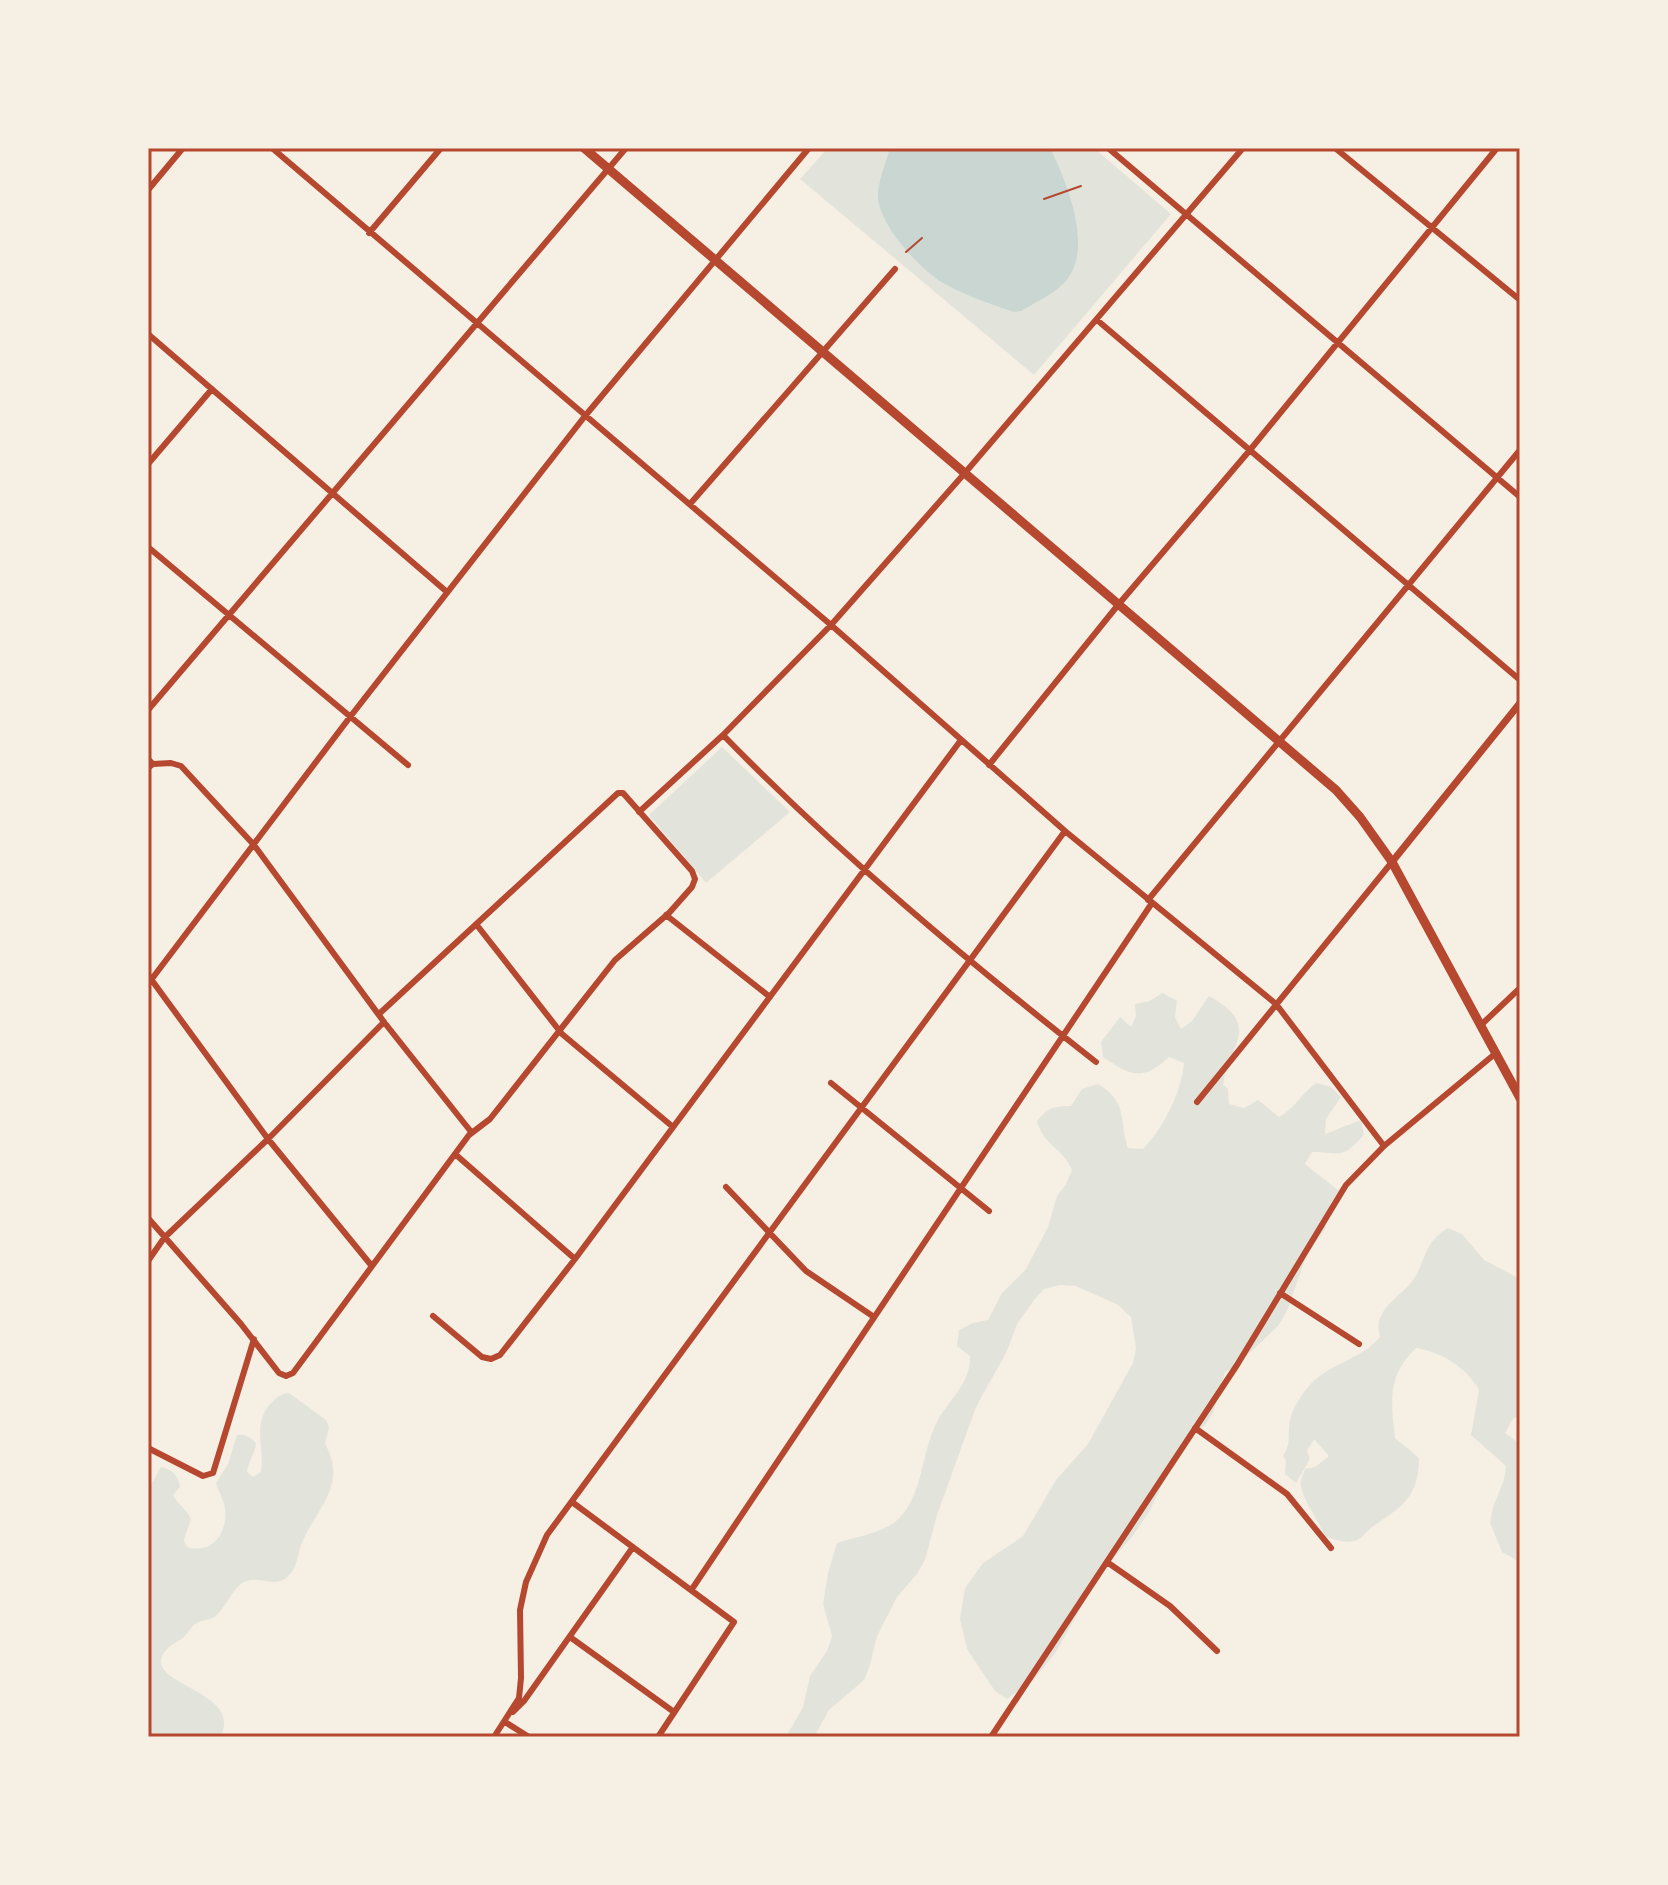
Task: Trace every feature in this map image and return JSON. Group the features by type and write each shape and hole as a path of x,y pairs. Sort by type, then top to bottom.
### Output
{"main road":[{"path":"584,148 1336,790 1367,825 1392,862 1520,1098"}],"street":[{"path":"148,190 183,148"},
{"path":"272,148 831,625 1065,831 1276,1004 1384,1146"},
{"path":"369,233 441,148"},
{"path":"148,710 626,148"},
{"path":"371,1265 268,1139 149,980 585,416 809,148"},
{"path":"1108,148 1520,497"},
{"path":"639,812 723,735 831,625 1243,148"},
{"path":"1335,148 1520,300"},
{"path":"989,765 1497,148"},
{"path":"690,504 895,269"},
{"path":"1097,320 1520,680"},
{"path":"148,334 447,592"},
{"path":"148,464 212,389"},
{"path":"692,1589 1150,902 1520,450"},
{"path":"148,547 408,765"},
{"path":"1197,1102 1520,703"},
{"path":"723,735 865,868 1096,1062"},
{"path":"433,1316 474,1352 491,1359 500,1355 575,1259 961,740"},
{"path":"150,764 181,766 254,845 384,1022 472,1133"},
{"path":"148,1218 254,1339 279,1373 286,1376 293,1373 472,1133 490,1119 615,960 666,915 692,887 695,879 692,871 623,793 618,793 379,1014"},
{"path":"494,1737 519,1698 520,1610 526,1582 547,1535 1065,831"},
{"path":"666,915 770,997"},
{"path":"476,924 559,1031 673,1127"},
{"path":"1481,1025 1520,988"},
{"path":"148,1261 164,1238 384,1022"},
{"path":"991,1737 1195,1428 1346,1185 1384,1146 1496,1053"},
{"path":"831,1083 989,1211"},
{"path":"455,1154 575,1259"},
{"path":"726,1187 806,1271 874,1317"},
{"path":"1280,1293 1359,1344"},
{"path":"148,1448 203,1476 213,1473 254,1339"},
{"path":"1195,1428 1287,1494 1331,1548"},
{"path":"572,1502 734,1622 658,1737"},
{"path":"507,1719 524,1701 633,1547"},
{"path":"1107,1562 1170,1606 1217,1651"},
{"path":"570,1637 674,1712"},
{"path":"507,1719 529,1737"}],"path":[{"path":"1044,199 1081,186"},
{"path":"906,252 922,238"}],"shaded area":[{"path":"828,148 1094,148 1171,214 1034,375 800,179"},
{"path":"890,148 1050,148 1064,179 1078,236 1073,270 1063,284 1043,299 1014,312 979,300 935,278 903,246 880,208 879,184"},
{"path":"722,747 790,812 706,883 649,815"},
{"path":"1162,993 1177,1001 1175,1017 1181,1029 1192,1021 1209,996 1235,1017 1238,1036 1223,1085 1228,1089 1229,1104 1244,1108 1258,1100 1279,1117 1316,1083 1331,1087 1341,1097 1326,1119 1325,1134 1361,1120 1364,1135 1351,1148 1341,1153 1312,1152 1305,1164 1339,1191 1330,1204 1325,1229 1307,1254 1287,1311 1278,1326 1237,1365 1225,1372 1213,1413 1205,1425 1181,1446 1149,1512 1101,1572 1056,1652 1035,1678 1007,1699 995,1691 967,1649 960,1619 965,1588 983,1563 1023,1536 1056,1480 1088,1444 1133,1363 1136,1348 1131,1317 1118,1305 1076,1286 1060,1285 1044,1289 1017,1324 1007,1351 976,1407 937,1515 925,1560 897,1597 877,1636 864,1680 829,1710 814,1737 786,1737 803,1707 810,1676 827,1651 832,1636 823,1604 837,1543 882,1530 895,1522 911,1502 935,1426 962,1384 969,1366 970,1356 957,1346 959,1330 988,1320 1002,1293 1026,1269 1048,1227 1057,1196 1072,1170 1044,1137 1037,1122 1051,1109 1071,1106 1082,1089 1098,1084 1108,1091 1118,1105 1128,1148 1143,1149 1170,1109 1184,1063 1169,1057 1151,1070 1136,1074 1121,1069 1103,1057 1101,1042 1120,1017 1131,1027 1136,1016 1135,1004 1150,1001"},
{"path":"1448,1228 1462,1234 1484,1260 1520,1279 1520,1415 1513,1419 1505,1433 1520,1444 1520,1562 1502,1552 1490,1523 1506,1466 1471,1435 1479,1390 1460,1368 1435,1353 1416,1348 1400,1369 1393,1390 1395,1438 1419,1458 1416,1482 1400,1507 1357,1540 1346,1542 1326,1537 1304,1497 1300,1483 1305,1469 1315,1467 1329,1456 1314,1439 1307,1451 1310,1459 1296,1483 1285,1474 1286,1460 1283,1456 1290,1420 1303,1394 1316,1379 1380,1337 1379,1323 1383,1312 1413,1280 1434,1240"},
{"path":"289,1393 326,1420 329,1427 325,1444 331,1459 332,1485 307,1532 290,1575 276,1582 244,1582 217,1615 195,1624 183,1638 168,1648 161,1660 165,1671 218,1708 224,1721 220,1737 148,1737 148,1490 161,1467 171,1471 180,1487 173,1495 191,1519 184,1540 187,1547 196,1549 211,1545 221,1533 225,1517 216,1483 228,1464 237,1435 248,1436 256,1443 247,1472 253,1477 261,1472 262,1419 274,1400"}]}
